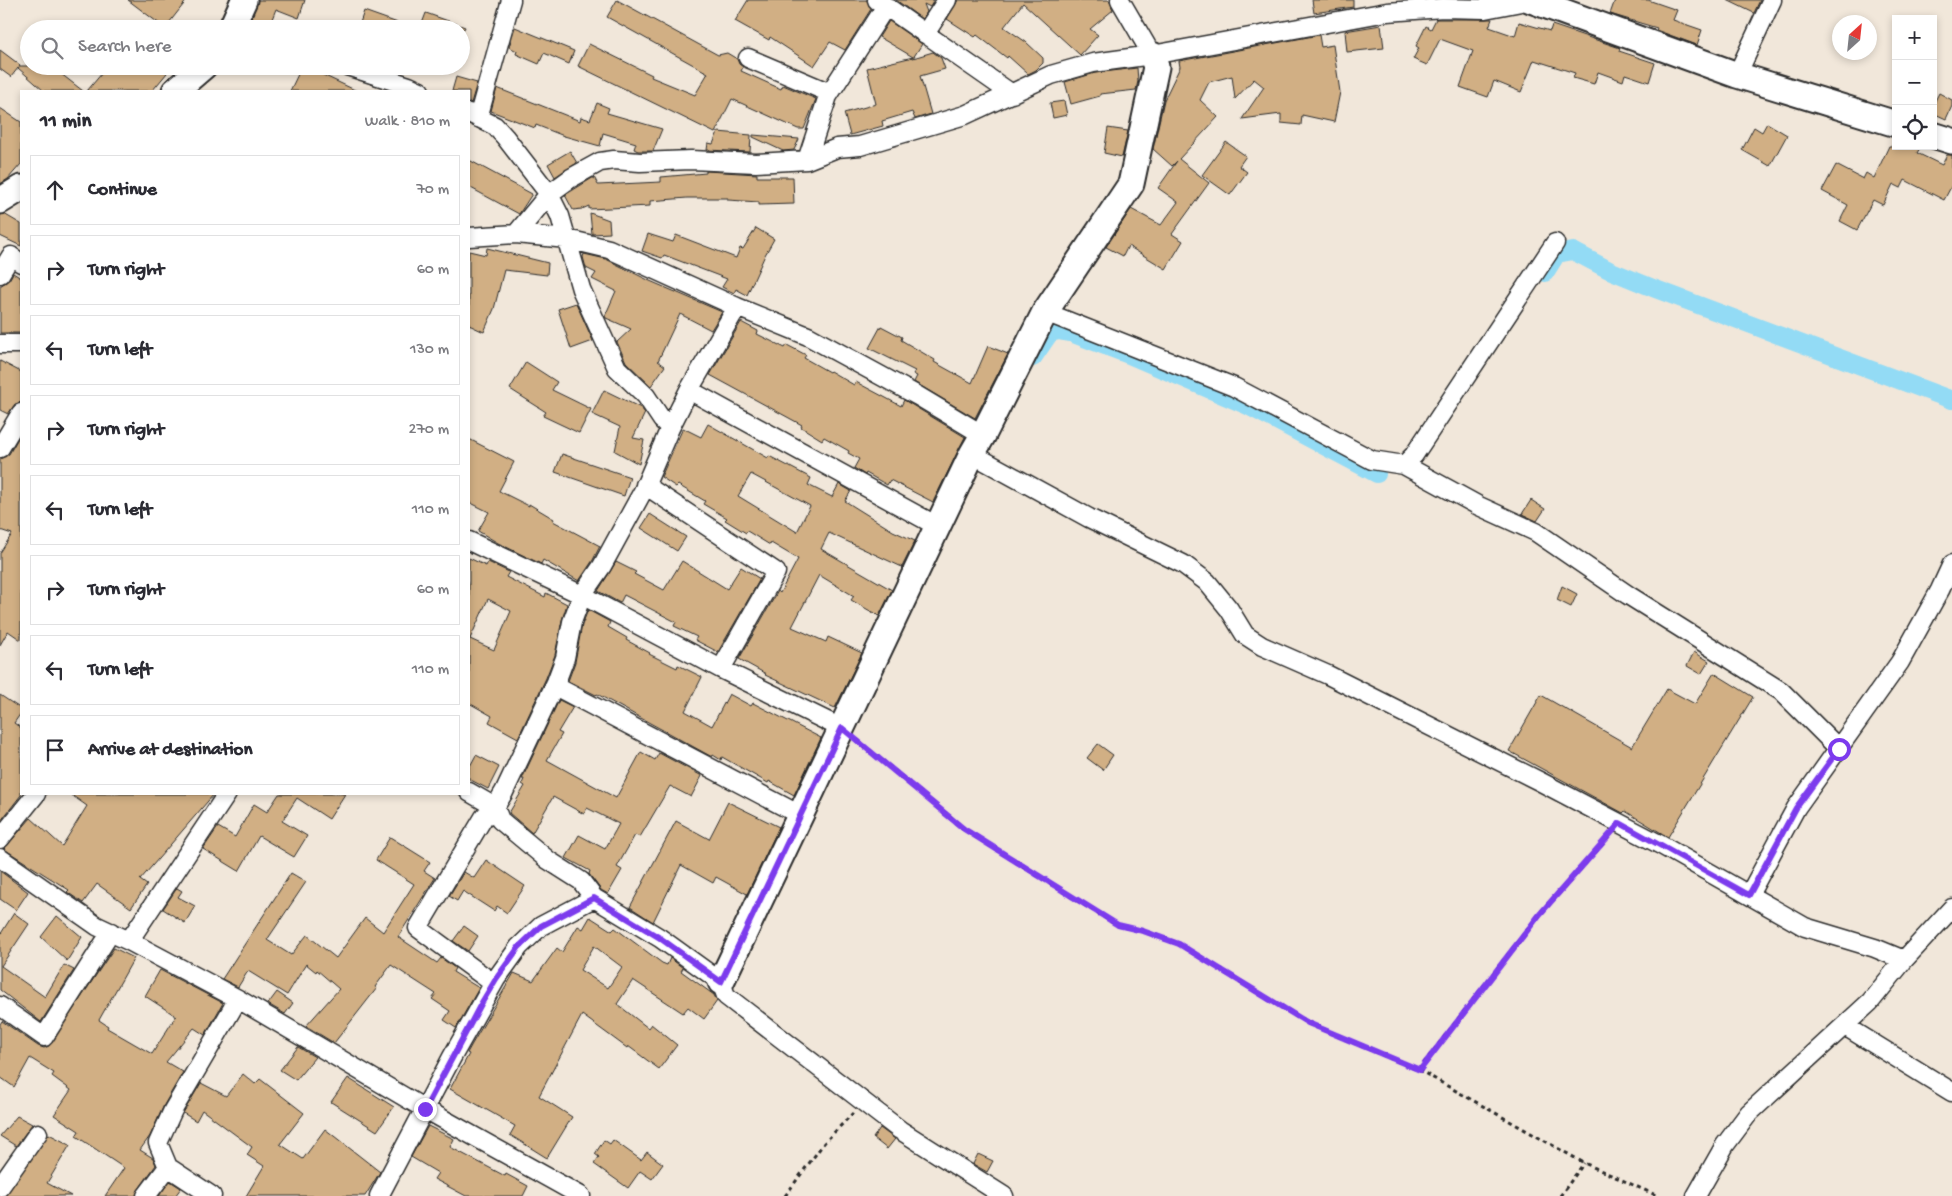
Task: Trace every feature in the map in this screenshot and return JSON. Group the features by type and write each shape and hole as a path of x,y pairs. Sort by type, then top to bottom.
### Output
{"street":[{"path":"235,20 244,0"},
{"path":"511,0 474,116 494,126 505,137 549,194 560,216 581,289 617,368 646,396 662,420 670,428"},
{"path":"925,34 947,0"},
{"path":"724,989 800,815 977,444 1045,312 1131,184 1156,67 1152,55 1120,0"},
{"path":"516,234 549,194 571,178 600,162 614,160 640,162 691,160 756,163 807,160 837,148 860,146 965,115 1051,75 1093,63 1152,55 1387,12 1442,8 1485,9 1531,0 1737,75 1892,123"},
{"path":"1737,75 1772,0"},
{"path":"807,160 830,93 881,3 1012,94"},
{"path":"748,58 830,93"},
{"path":"375,75 418,90"},
{"path":"1937,136 1952,141"},
{"path":"0,201 20,189"},
{"path":"470,237 516,234 567,240 609,249 737,307 808,336 918,396 977,444 1089,518 1183,564 1207,582 1229,609 1245,635 1262,646 1328,675 1620,823 1805,927 1875,948 1904,960"},
{"path":"1404,465 1414,455 1555,243"},
{"path":"0,274 11,256 20,261"},
{"path":"493,983 418,928 484,817 495,807 555,686 565,658 572,622 582,595 602,566 645,485 670,428 737,307"},
{"path":"1045,312 1234,387 1372,460 1404,465 1479,506 1536,532 1628,595 1781,691 1839,749"},
{"path":"0,344 20,344"},
{"path":"690,390 938,526"},
{"path":"0,448 20,415"},
{"path":"645,485 776,572 721,669"},
{"path":"470,544 582,595 721,669 842,728"},
{"path":"1749,895 1796,808 1900,662 1940,590 1952,564"},
{"path":"555,686 800,815"},
{"path":"470,793 495,807 500,820 548,860 581,881 594,898 660,938 900,1130 1004,1196"},
{"path":"0,839 35,795"},
{"path":"129,941 226,795"},
{"path":"0,858 97,926 238,999 425,1109 581,1196"},
{"path":"379,1196 493,983 519,947 541,926 594,898"},
{"path":"1696,1196 1725,1145 1749,1113 1870,1002 1904,960 1952,908"},
{"path":"0,1006 44,1036 111,932"},
{"path":"212,1196 168,1167 158,1143 173,1110 238,999"},
{"path":"1845,1026 1952,1092"},
{"path":"0,1187 38,1133"},
{"path":"146,1196 168,1167"}],"path":[{"path":"842,728 964,829 1118,925 1143,931 1179,944 1308,1023 1420,1070 1584,1163 1658,1196"},
{"path":"1420,1070 1540,914 1620,823"},
{"path":"785,1196 824,1143 864,1102"},
{"path":"1560,1196 1584,1163"}],"building":[{"path":"128,0 187,0 171,20 154,20"},
{"path":"258,0 305,0 299,18 276,9 272,20 250,20"},
{"path":"617,0 718,55 727,53 737,59 743,67 741,71 781,89 783,85 816,99 804,129 798,129 732,99 715,133 578,66 589,44 652,75 651,77 695,95 708,73 607,17"},
{"path":"748,0 867,0 871,9 845,50 830,42 814,66 770,37 769,40 735,21"},
{"path":"896,0 934,0 930,7 924,4 927,12 922,19"},
{"path":"958,0 1109,0 1113,10 1090,29 1098,35 1080,55 1023,3 1004,27 1026,42 1043,58 1043,63 1036,70 1028,74 1008,56 1007,58 977,35 975,37 947,19"},
{"path":"1312,0 1353,0 1353,7 1314,13"},
{"path":"1615,0 1648,0 1677,10 1673,20 1702,30 1697,45 1656,30 1657,28 1610,14"},
{"path":"1727,0 1760,0 1754,13"},
{"path":"364,11 389,20 361,20"},
{"path":"426,13 446,20 423,20"},
{"path":"1436,19 1492,19 1489,27 1515,36 1519,22 1550,31 1552,25 1620,48 1619,51 1655,63 1649,82 1625,74 1623,81 1598,72 1594,84 1573,78 1575,73 1534,60 1521,92 1494,81 1488,97 1460,87 1473,51 1440,39 1427,65 1413,59 1419,48 1416,46 1426,26 1431,29"},
{"path":"889,21 922,44 913,58 933,52 941,58 945,69 920,76 931,114 915,119 912,112 882,121 883,126 850,135 844,113 876,104 867,68 913,57 879,37"},
{"path":"1381,25 1384,48 1347,52 1345,31"},
{"path":"515,27 574,51 569,64 544,53 539,64 516,54 517,51 509,47"},
{"path":"1319,35 1321,47 1333,45 1340,92 1334,122 1302,115 1301,125 1281,123 1281,114 1242,119 1264,87 1254,79 1235,99 1232,76 1209,82 1200,100 1218,117 1179,159 1209,183 1172,234 1183,241 1166,269 1128,246 1123,256 1106,247 1131,209 1161,225 1178,202 1158,188 1177,161 1172,166 1153,149 1164,100 1180,67 1179,61"},
{"path":"0,50 20,65 20,70 18,68 11,77 0,69"},
{"path":"1137,68 1138,81 1136,90 1100,94 1100,96 1071,104 1065,82 1095,73"},
{"path":"26,75 63,75 82,90 43,90"},
{"path":"100,75 165,75 153,90 88,90"},
{"path":"298,75 323,75 355,90 290,90"},
{"path":"456,77 477,83 471,103 470,90 452,90"},
{"path":"497,88 580,121 581,117 590,120 597,103 609,108 607,113 662,129 653,151 638,151 634,149 636,143 603,133 600,146 564,136 536,125 535,128 491,111"},
{"path":"1939,93 1952,100 1952,106 1946,119 1937,115 1937,97"},
{"path":"1064,101 1067,115 1053,118 1050,103"},
{"path":"0,108 20,121 20,165 8,179 0,184"},
{"path":"1767,123 1787,135 1770,166 1742,150 1754,127 1762,132"},
{"path":"1108,128 1128,131 1122,157 1104,153"},
{"path":"718,132 751,135 750,152 707,150 708,143 713,144"},
{"path":"753,135 799,139 794,150 783,151 753,137"},
{"path":"1226,142 1246,156 1239,166 1247,172 1230,195 1202,175"},
{"path":"1889,146 1892,146 1892,150 1919,150 1917,153 1942,165 1947,155 1952,155 1952,185 1944,200 1905,180 1901,188 1893,184 1883,205 1873,200 1857,230 1840,221 1848,205 1822,191 1836,165 1863,179 1866,173 1874,178"},
{"path":"570,151 577,163 555,177 548,164"},
{"path":"470,161 532,194 519,214 470,188"},
{"path":"706,171 757,174 757,177 793,177 794,204 759,205 759,202 728,200 728,198 687,198 650,201 650,206 589,209 589,206 573,210 565,195 594,177 598,185 661,182 661,177 706,173"},
{"path":"590,213 609,220 610,233 592,234"},
{"path":"4,214 20,223 20,246 0,236 0,215"},
{"path":"756,228 774,239 747,295 736,289 734,293 722,287 727,279 664,255 662,258 642,251 648,234 673,242 676,235 736,258 740,248 743,249"},
{"path":"487,248 548,263 547,275 504,270 494,309 484,332 470,325 470,251 486,255"},
{"path":"584,254 606,259 650,281 722,312 711,330 680,314 658,361 665,366 651,386 626,362 617,342 631,329 605,316 616,291 592,279 596,273 586,268"},
{"path":"13,273 20,277 20,333 0,333 0,286 9,280"},
{"path":"576,303 593,341 571,349 558,309"},
{"path":"741,322 758,331 757,334 785,348 787,345 806,355 804,358 854,385 856,382 901,406 904,400 965,437 933,502 890,480 887,485 866,473 865,475 854,468 859,459 848,453 849,451 824,437 822,440 801,427 802,425 710,375"},
{"path":"881,326 902,337 901,340 935,360 934,362 972,383 988,346 1008,354 975,418 914,382 917,376 913,374 915,371 869,348"},
{"path":"0,361 20,371 20,402 15,404 8,414 0,410"},
{"path":"526,362 557,382 552,390 591,409 579,433 543,416 546,412 510,389"},
{"path":"604,390 641,408 645,413 633,438 644,440 639,464 615,451 620,427 592,414"},
{"path":"708,424 768,458 769,456 811,478 808,485 832,497 839,484 851,491 845,501 893,531 915,541 902,567 829,533 821,549 892,590 879,616 851,600 854,596 819,575 792,627 826,642 828,637 862,653 835,708 765,675 739,659 778,591 780,593 798,559 747,531 746,533 725,520 727,518 703,504 705,501 678,485 676,487 661,477 683,428 701,437","holes":["751,474 810,506 797,532 738,496"]},
{"path":"20,435 20,639 8,631 0,645 0,553 12,534 0,530 0,459 9,454"},
{"path":"470,440 514,462 499,491 529,506 529,504 554,519 553,521 600,546 579,581 543,560 541,564 478,531 489,512 470,502"},
{"path":"562,454 630,477 624,496 555,472"},
{"path":"1531,500 1545,509 1537,521 1522,514"},
{"path":"650,514 686,537 677,551 641,528"},
{"path":"470,558 486,566 488,562 509,572 506,577 545,597 546,593 567,604 555,655 518,738 489,722 492,716 470,704 470,639","holes":["488,599 511,611 494,650 470,639"]},
{"path":"682,561 727,589 741,567 760,579 718,652 695,640 697,637 674,626 676,622 624,595 620,603 598,591 616,562 664,590"},
{"path":"1562,586 1577,594 1571,607 1557,600"},
{"path":"588,610 610,622 608,627 649,654 677,668 678,665 702,677 685,711 712,726 729,694 751,706 753,703 821,738 794,795 769,781 768,783 722,757 721,760 713,755 712,757 597,694 568,681 575,662 582,625"},
{"path":"1694,652 1709,661 1701,674 1687,666"},
{"path":"1714,673 1753,697 1668,837 1625,811 1623,813 1509,751 1541,695 1632,747 1667,689 1695,704"},
{"path":"0,695 20,708 20,714 14,723 20,727 21,795 0,822"},
{"path":"559,700 573,707 558,732 562,734 547,760 616,798 641,752 655,760 659,753 702,776 691,797 670,786 640,837 635,835 617,867 622,870 608,894 601,890 589,874 590,871 566,858 579,835 605,849 619,824 587,808 584,814 553,797 532,833 509,813 525,786 522,784 524,779 522,779"},
{"path":"1098,744 1113,755 1103,770 1087,758"},
{"path":"476,755 499,767 488,789 470,780 470,766"},
{"path":"71,795 213,795 140,880 147,885 131,908 97,884 83,903 67,892 69,890 4,849 31,818 62,846 87,806"},
{"path":"278,795 344,795 329,819 297,798 282,821 307,836 294,857 259,836 239,871 203,849 218,827 235,837 254,804 267,812"},
{"path":"728,802 779,827 747,894 716,877 713,883 681,865 653,922 630,907 676,821 709,839"},
{"path":"390,837 430,862 424,871 435,878 398,937 437,963 441,958 455,968 453,972 479,988 456,1028 444,1020 450,1011 432,999 436,994 391,965 375,987 377,988 334,1043 306,1026 339,989 317,970 316,972 306,964 287,995 248,971 238,987 222,979 291,873 306,882 267,940 291,955 307,935 336,958 365,918 383,932 414,884 376,860"},
{"path":"486,860 525,886 507,913 497,906 494,911 463,891 457,901 449,896 464,872 474,878"},
{"path":"0,871 28,892 16,910 0,899"},
{"path":"177,888 182,891 178,897 195,906 185,923 163,909"},
{"path":"14,913 29,924 1,966 45,997 64,965 74,970 41,1022 0,990 0,935"},
{"path":"57,916 82,937 67,961 41,937"},
{"path":"590,917 612,931 615,928 662,963 667,965 670,958 683,968 681,971 714,995 717,1001 704,1019 688,1007 683,1013 633,980 617,1004 648,1028 651,1024 677,1045 659,1069 582,1015 539,1096 572,1117 547,1158 510,1135 515,1126 450,1089 469,1054 467,1053 514,973 533,981 557,948 562,952 578,926 583,929","holes":["594,946 622,967 608,988 580,970"]},
{"path":"464,926 478,936 468,951 453,941"},
{"path":"114,948 134,958 99,1020 108,1026 107,1028 152,1054 176,1016 145,996 160,970 223,1003 205,1035 194,1028 166,1062 183,1072 164,1105 150,1136 140,1150 153,1158 156,1165 138,1190 136,1196 105,1196 124,1168 76,1136 79,1131 54,1115 71,1090 52,1076 54,1073 30,1058 14,1087 0,1077 0,1024 2,1021 38,1046 44,1048 49,1046"},
{"path":"277,992 293,1003 285,1014 268,1004"},
{"path":"298,1047 315,1057 296,1080 280,1070"},
{"path":"243,1074 255,1084 260,1079 304,1113 280,1144 303,1159 325,1129 380,1172 365,1196 246,1196 264,1166 247,1155 252,1147 202,1110 196,1121 183,1113 201,1083 226,1096"},
{"path":"348,1078 394,1107 377,1131 331,1102"},
{"path":"17,1116 32,1124 16,1146 0,1136"},
{"path":"428,1126 454,1139 450,1147 528,1186 523,1196 466,1196 434,1179 438,1173 411,1157"},
{"path":"880,1128 895,1139 887,1149 873,1138"},
{"path":"49,1134 70,1145 47,1183 71,1196 5,1196"},
{"path":"604,1140 610,1144 613,1140 641,1160 647,1152 663,1164 652,1179 640,1171 628,1188 594,1164 599,1157 595,1154"},
{"path":"978,1154 993,1161 987,1172 973,1164"},
{"path":"170,1181 181,1188 175,1196 159,1196"}],"waterway":[{"path":"1545,273 1557,254 1573,251 1609,270 1653,288 1952,400"},
{"path":"1033,358 1050,333 1059,331 1071,333 1129,355 1248,406 1377,474"}],"route":[{"path":"425,1109 481,1004 519,947 541,926 594,898 660,938 721,982 842,728 964,829 1118,925 1143,931 1179,944 1308,1023 1332,1031 1420,1070 1441,1040 1540,914 1620,823 1749,895 1796,808 1839,749"}]}
